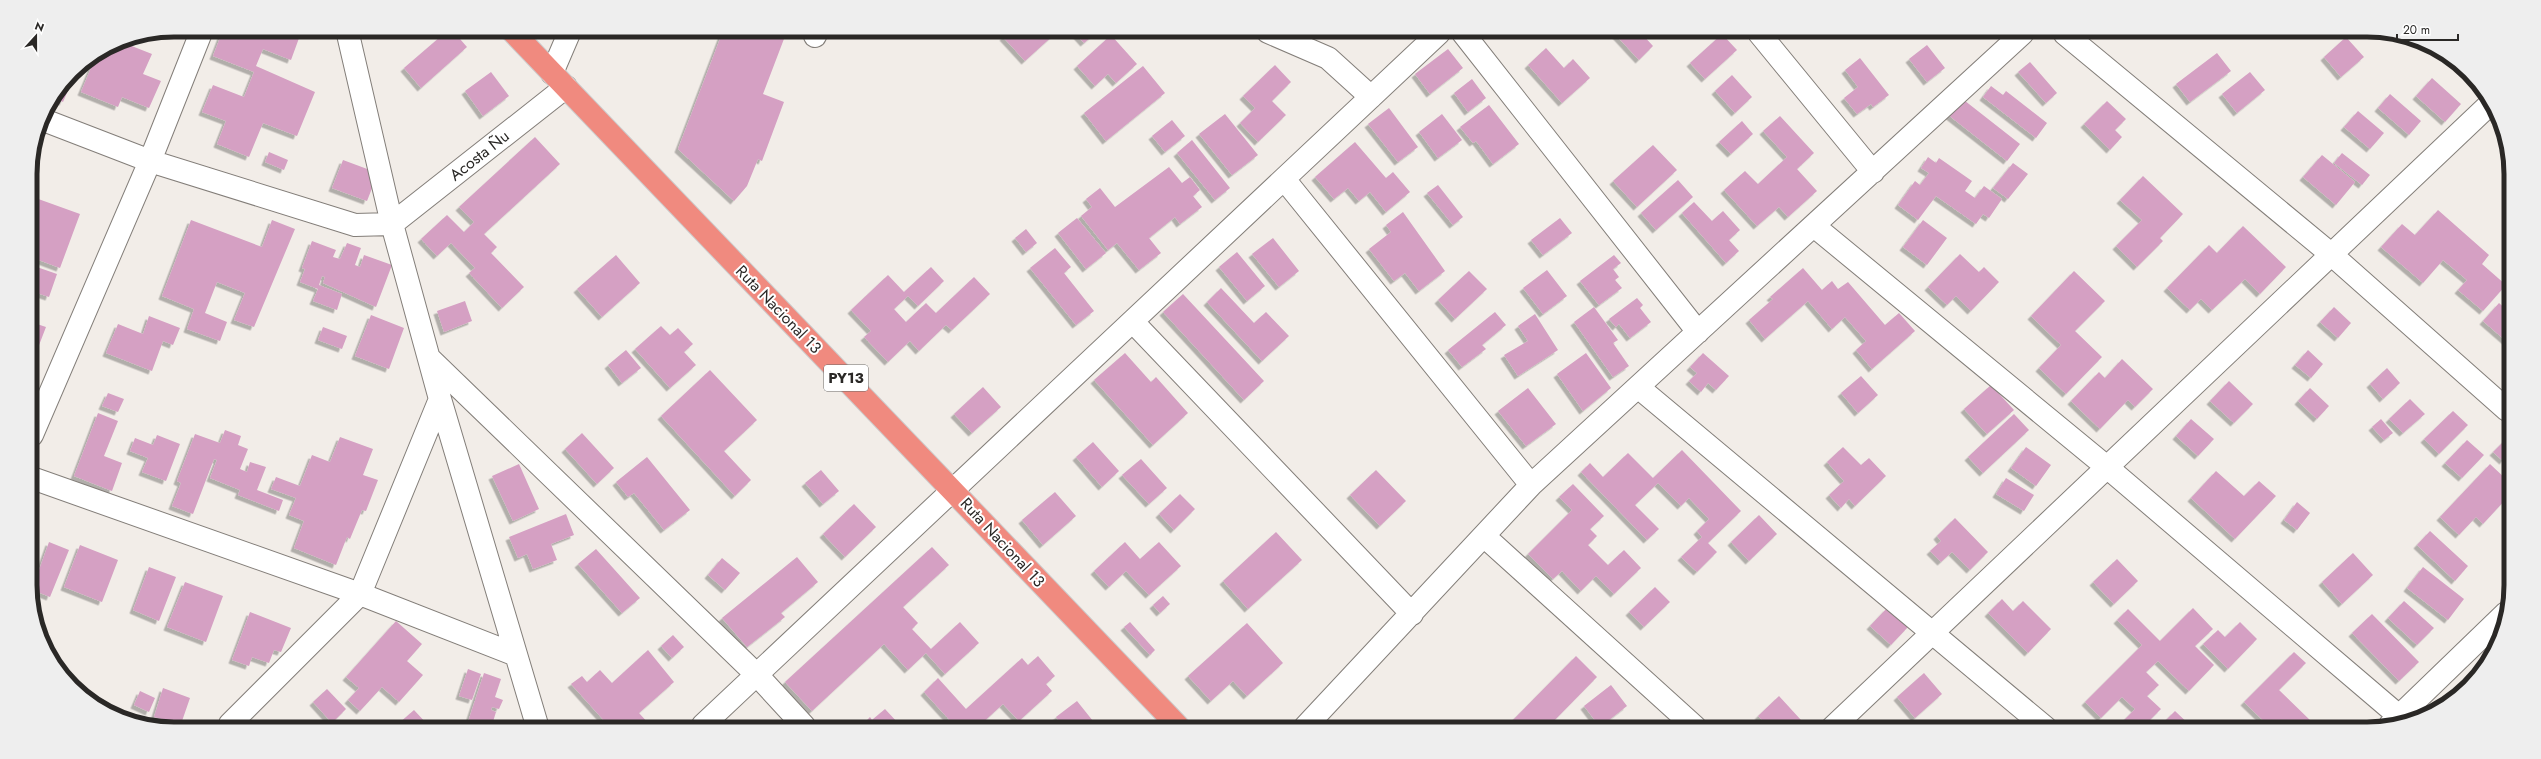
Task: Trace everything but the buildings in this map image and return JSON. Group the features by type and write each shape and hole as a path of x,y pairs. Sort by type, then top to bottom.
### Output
{"highway":[{"name":"Ruta Nacional 13","path":"518,37 954,490 1174,722"}],"street":[{"path":"37,423 150,161 199,37"},
{"path":"349,37 392,224 440,399 536,722"},
{"name":"Acosta Ñu","path":"392,224 559,80 569,37"},
{"path":"1280,37 1328,58 1371,97"},
{"path":"706,722 1435,37"},
{"path":"1466,37 1698,332"},
{"path":"1762,37 1872,172"},
{"path":"1309,722 1412,614 1531,485 2019,37"},
{"path":"2069,37 2332,255 2504,407"},
{"path":"1838,722 1933,634 2487,107"},
{"path":"47,121 150,161 355,225 392,224"},
{"path":"1284,179 1531,485"},
{"path":"1814,226 2108,468 2396,718"},
{"path":"1133,322 1412,614"},
{"path":"429,358 757,675 800,722"},
{"path":"1638,387 2039,722"},
{"path":"232,722 360,594 440,399"},
{"path":"37,480 360,594 516,655"},
{"path":"1484,536 1689,722"},
{"path":"2403,717 2499,621"}]}
